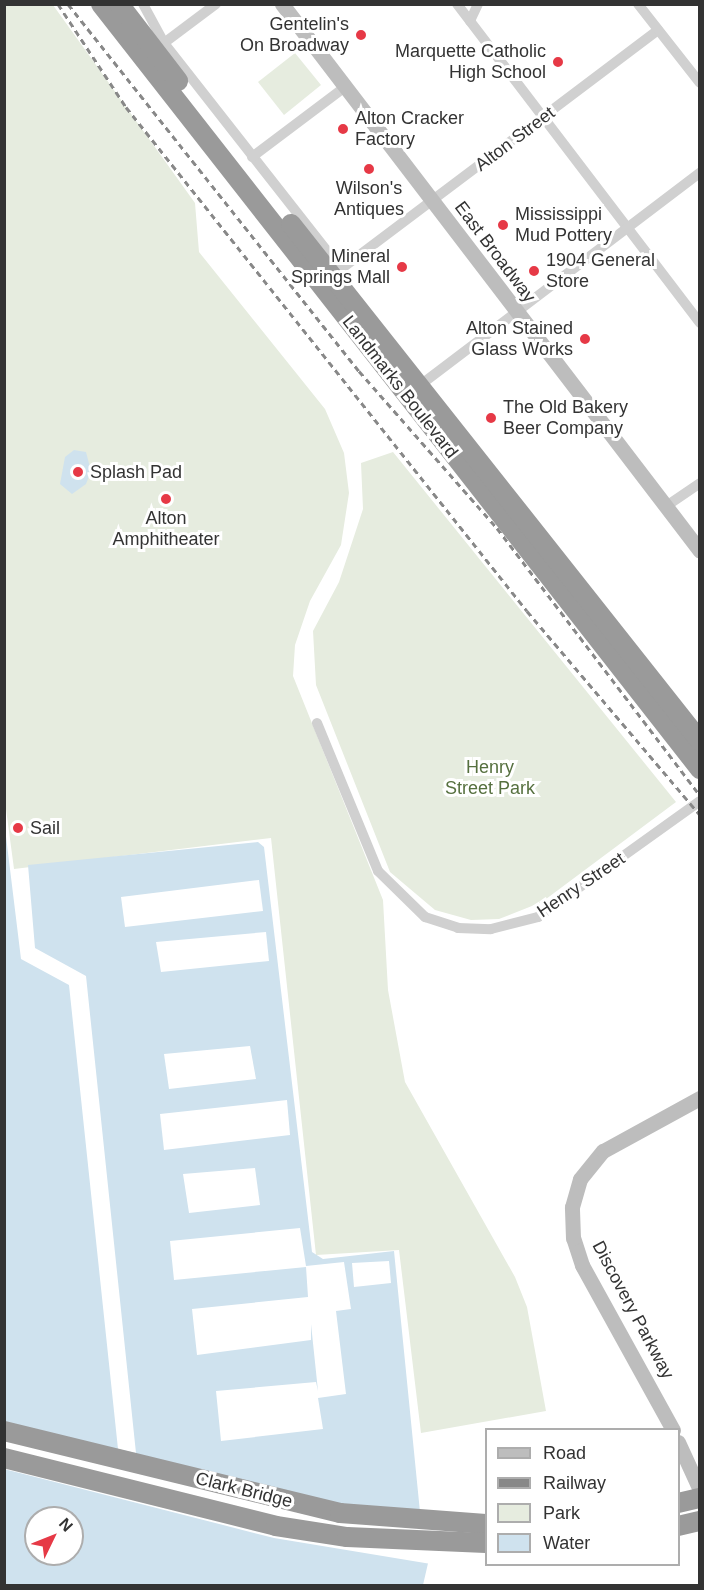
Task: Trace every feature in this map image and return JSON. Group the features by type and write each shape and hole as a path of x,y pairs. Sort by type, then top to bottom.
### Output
{"highway":[{"name":"Landmarks Boulevard","path":"101,4 699,769"},
{"name":"Landmarks Boulevard","path":"119,4 699,741"},
{"name":"Clark Bridge","path":"4,1431 340,1513 485,1524"},
{"name":"Clark Bridge","path":"4,1458 276,1527 347,1537 485,1543"},
{"path":"680,1503 699,1498"},
{"path":"680,1526 699,1521"}],"street":[{"path":"143,4 164,43 252,157 345,87"},
{"path":"164,43 216,4"},
{"name":"East Broadway","path":"282,4 699,551"},
{"path":"457,4 699,323"},
{"path":"470,21 478,4"},
{"path":"638,4 699,84"},
{"name":"Alton Street","path":"252,157 341,269 658,30"},
{"path":"419,386 699,173"},
{"path":"665,507 699,483"},
{"name":"Henry Street","path":"317,723 378,871 425,917 458,928 491,929 538,916 699,801"},
{"name":"Discovery Parkway","path":"672,1428 580,1258 572,1207 580,1179 603,1151 699,1098"},
{"path":"680,1447 699,1490"}],"green space":[{"path":"4,5 53,5 195,203 199,252 325,409 344,453 349,493 341,545 310,601 295,645 293,676 383,900 388,990 405,1082 515,1277 527,1307 546,1411 421,1433 399,1250 316,1255 271,838 14,869 4,794"},
{"path":"295,53 321,85 284,115 258,82"},
{"name":"Henry Street Park","path":"393,452 676,802 542,902 499,919 471,920 435,910 390,872 316,685 313,631 339,582 363,509 361,463"}],"water":[{"name":"Splash Pad","path":"74,450 86,452 91,471 86,484 72,494 60,484 65,457"},
{"path":"4,820 21,959 69,985 118,1449 136,1453 86,976 35,948 28,865 258,842 264,847 312,1252 323,1259 394,1251 420,1512 411,1550 429,1559 423,1585 5,1585"}],"pier":[{"path":"259,880 263,911 125,927 121,897"},
{"path":"266,932 269,961 161,972 156,942"},
{"path":"250,1046 256,1079 169,1089 164,1054"},
{"path":"287,1100 290,1135 164,1150 160,1114"},
{"path":"255,1168 260,1205 189,1213 183,1174"},
{"path":"300,1228 306,1266 344,1262 351,1309 336,1311 346,1394 318,1398 323,1429 221,1441 216,1391 316,1382 318,1391 311,1324 311,1340 197,1355 192,1309 308,1297 306,1267 174,1280 170,1241"},
{"path":"389,1261 391,1283 354,1287 352,1263"},
{"path":"5,1428 420,1523 414,1548 430,1556 431,1564 274,1538 4,1469"}],"railway":[{"path":"58,4 126,107 527,611 700,815"},
{"path":"68,4 359,371 497,528 700,795"}],"place":[{"name":"Gentelin's On Broadway","path":"361,35"},
{"name":"Marquette Catholic High School","path":"558,62"},
{"name":"Alton Cracker Factory","path":"343,129"},
{"name":"Wilson's Antiques","path":"369,169"},
{"name":"Mississippi Mud Pottery","path":"503,225"},
{"name":"Mineral Springs Mall","path":"402,267"},
{"name":"1904 General Store","path":"534,271"},
{"name":"Alton Stained Glass Works","path":"585,339"},
{"name":"The Old Bakery Beer Company","path":"491,418"},
{"name":"Splash Pad","path":"78,472"},
{"name":"Alton Amphitheater","path":"166,499"},
{"name":"Sail","path":"18,828"}]}
